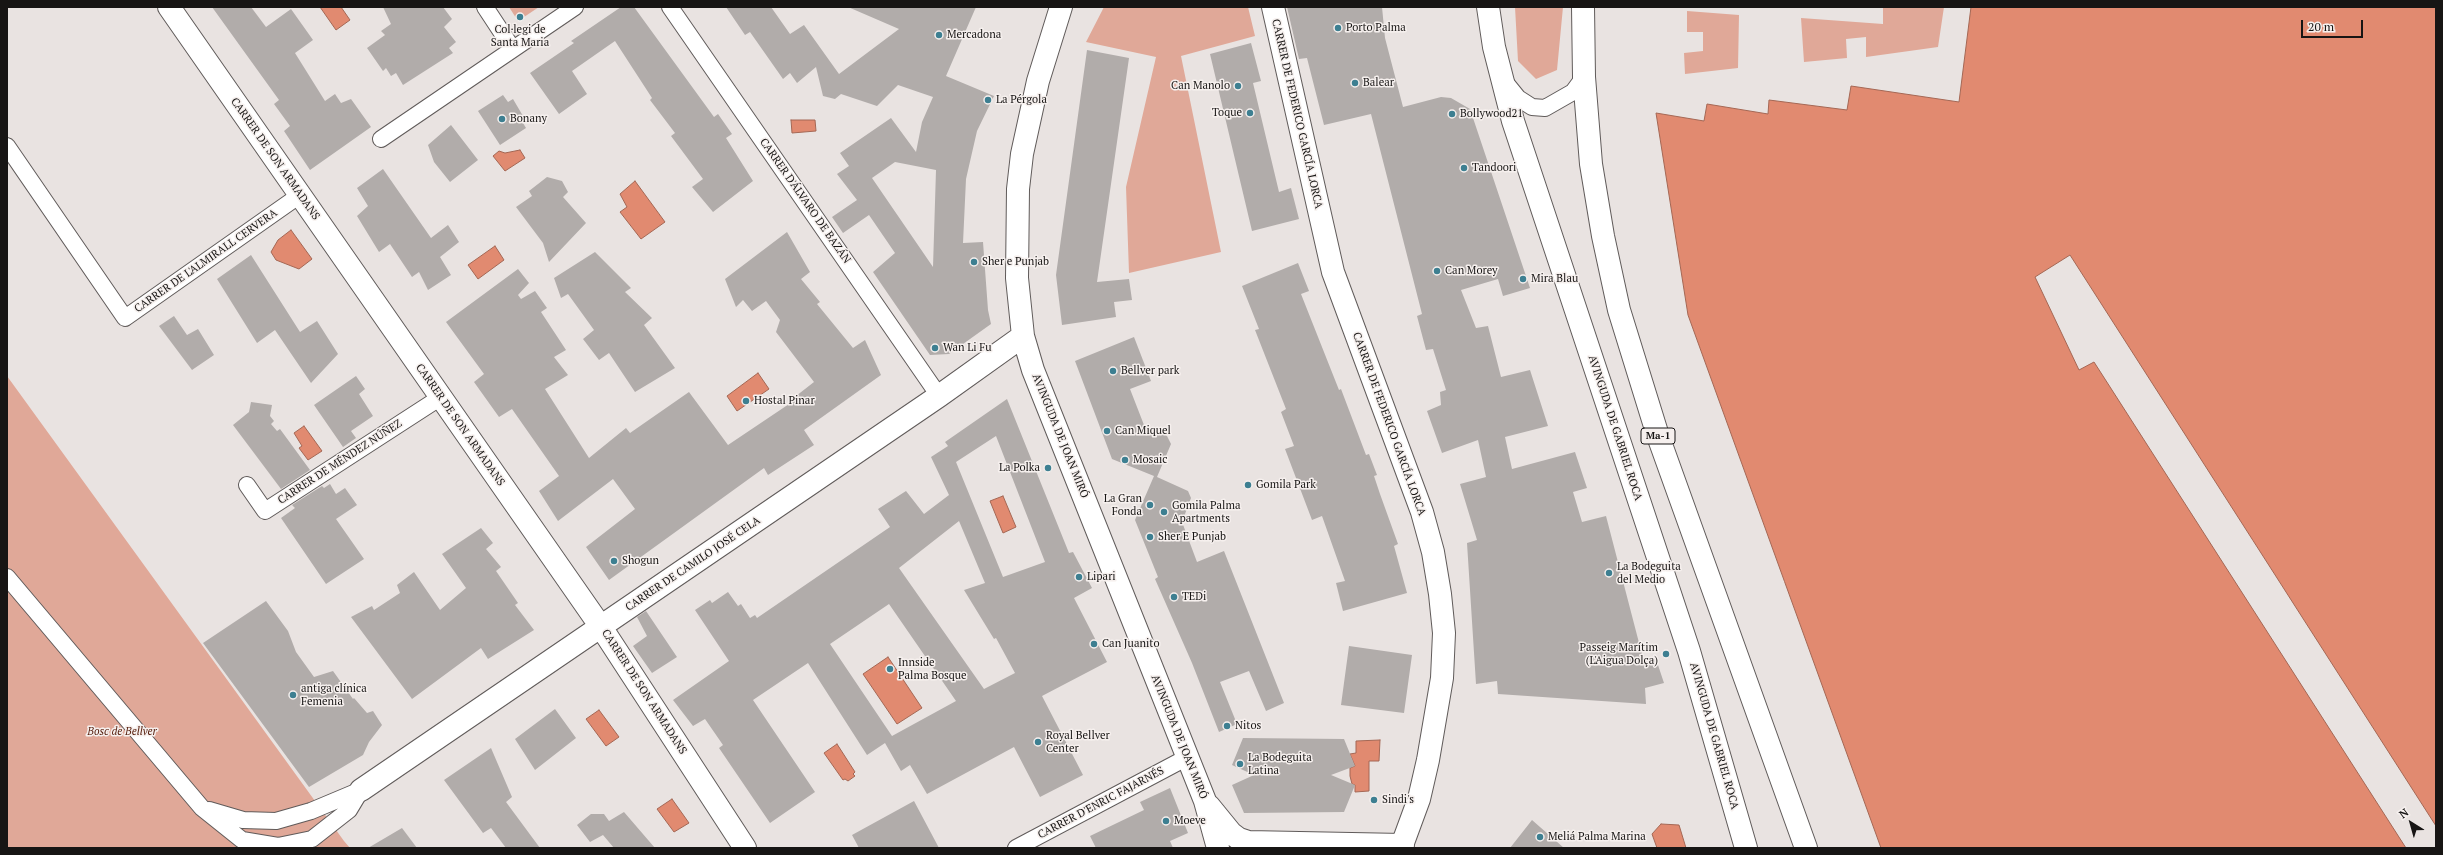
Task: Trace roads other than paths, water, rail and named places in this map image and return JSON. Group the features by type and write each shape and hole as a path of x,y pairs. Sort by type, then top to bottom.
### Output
{"main road":[{"name":"CARRER DE SON ARMADANS","path":"169,7 601,627 745,848"},
{"name":"AVINGUDA DE JOAN MIRÓ","path":"1061,7 1038,81 1022,154 1018,189 1017,278 1023,336 1033,370 1186,758 1205,801 1218,848"},
{"name":"CARRER DE FEDERICO GARCÍA LORCA","path":"1273,7 1333,272 1422,512 1433,552 1440,594 1444,633 1442,678 1427,767 1405,847"},
{"name":"AVINGUDA DE GABRIEL ROCA","path":"1488,7 1500,74 1536,194 1689,651 1746,848"},
{"name":"Ma-1","path":"1583,7 1584,77 1595,189 1612,282 1630,349 1658,436 1806,848"},
{"name":"CARRER DE CAMILO JOSÉ CELA","path":"360,790 939,396 1023,336"},
{"path":"1205,801 1231,833 1239,839 1248,842 1405,847"}],"street":[{"path":"485,7 512,48"},
{"path":"381,139 512,48 575,7"},
{"name":"CARRER D'ÁLVARO DE BAZÁN","path":"670,7 939,396"},
{"path":"1500,74 1518,98 1532,107 1545,108 1573,92 1584,77"},
{"name":"CARRER DE L'ALMIRALL CERVERA","path":"7,146 125,318 300,195"},
{"name":"CARRER DE MÉNDEZ NÚÑEZ","path":"247,485 265,511 441,397"},
{"path":"7,577 202,808 242,840 278,846 312,839 325,831 349,810 360,790"},
{"name":"CARRER D'ENRIC FAJARNÉS","path":"1016,848 1186,758"},
{"path":"202,808 243,820 276,821 312,811 360,790"}],"place":[{"name":"Col·legi de Santa Maria","path":"520,17"},
{"name":"Porto Palma","path":"1338,28"},
{"name":"Mercadona","path":"939,35"},
{"name":"Balear","path":"1355,83"},
{"name":"Can Manolo","path":"1238,86"},
{"name":"La Pérgola","path":"988,100"},
{"name":"Toque","path":"1250,113"},
{"name":"Bollywood21","path":"1452,114"},
{"name":"Bonany","path":"502,119"},
{"name":"Tandoori","path":"1464,168"},
{"name":"Sher e Punjab","path":"974,262"},
{"name":"Can Morey","path":"1437,271"},
{"name":"Mira Blau","path":"1523,279"},
{"name":"Wan Li Fu","path":"935,348"},
{"name":"Bellver park","path":"1113,371"},
{"name":"Hostal Pinar","path":"746,401"},
{"name":"Can Miquel","path":"1107,431"},
{"name":"Mosaic","path":"1125,460"},
{"name":"La Polka","path":"1048,468"},
{"name":"Gomila Park","path":"1248,485"},
{"name":"La Gran Fonda","path":"1150,505"},
{"name":"Gomila Palma Apartments","path":"1164,512"},
{"name":"Sher E Punjab","path":"1150,537"},
{"name":"Shogun","path":"614,561"},
{"name":"La Bodeguita del Medio","path":"1609,573"},
{"name":"Lipari","path":"1079,577"},
{"name":"TEDi","path":"1174,597"},
{"name":"Can Juanito","path":"1094,644"},
{"name":"Passeig Marítim (L'Aigua Dolça)","path":"1666,654"},
{"name":"Innside Palma Bosque","path":"890,669"},
{"name":"antiga clínica Femenia","path":"293,695"},
{"name":"Nitos","path":"1227,726"},
{"name":"Royal Bellver Center","path":"1038,742"},
{"name":"La Bodeguita Latina","path":"1240,764"},
{"name":"Sindi's","path":"1374,800"},
{"name":"Moeve","path":"1166,821"},
{"name":"Meliá Palma Marina","path":"1540,837"}],"park label":[{"name":"Bosc de Bellver","path":"122,732"}]}
